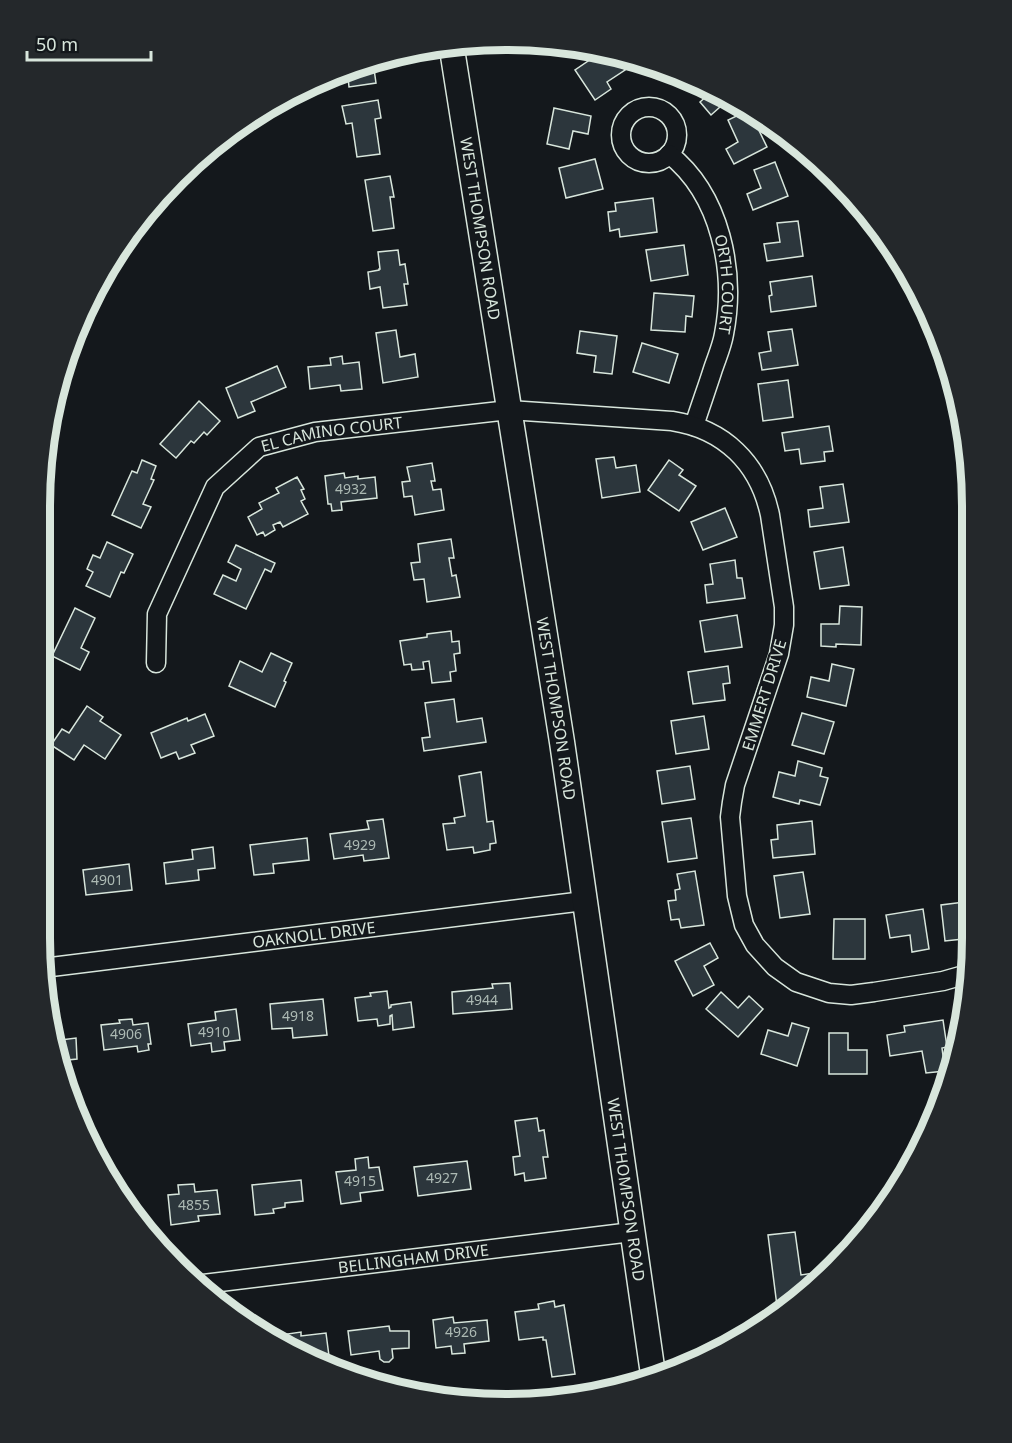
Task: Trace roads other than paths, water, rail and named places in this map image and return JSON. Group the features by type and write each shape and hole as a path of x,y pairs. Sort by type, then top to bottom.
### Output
{"main road":[{"name":"WEST THOMPSON ROAD","path":"452,52 562,742 652,1369"}],"street":[{"name":"ORTH COURT","path":"669,154 688,172 701,190 714,217 725,254 728,276 724,336 694,426"},
{"name":"EMMERT DRIVE","path":"509,410 672,421 706,430 726,442 743,458 758,479 768,504 784,607 784,625 779,654 735,785 730,817 738,903 747,932 775,968 796,982 829,993 848,995 874,992 961,976"},
{"name":"EL CAMINO COURT","path":"156,663 157,614 215,487 259,447 315,432 509,410"},
{"name":"OAKNOLL DRIVE","path":"50,967 584,901"},
{"name":"BELLINGHAM DRIVE","path":"209,1283 632,1232"}]}
